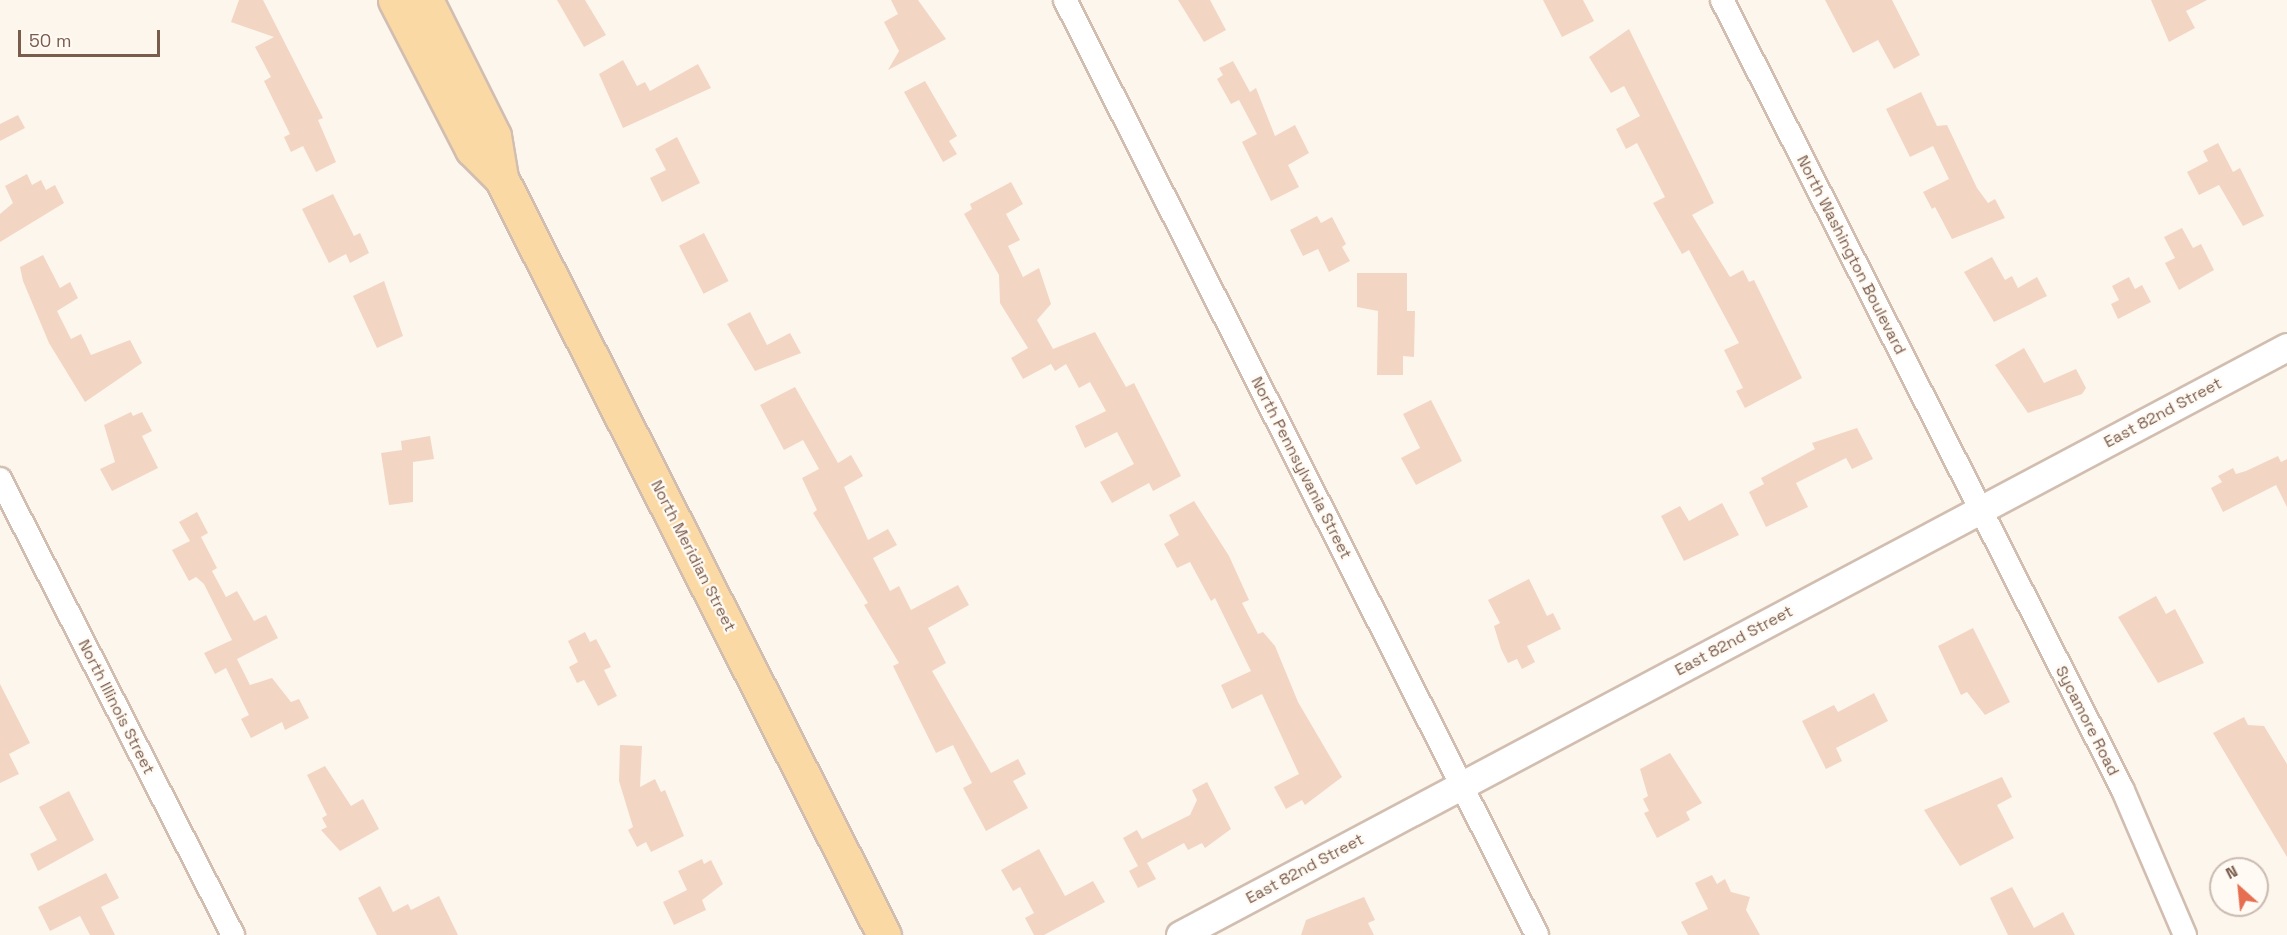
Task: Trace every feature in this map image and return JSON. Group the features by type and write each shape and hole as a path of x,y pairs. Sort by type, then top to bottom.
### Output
{"main road":[{"name":"North Meridian Street","path":"395,0 472,149 501,178"},
{"name":"North Meridian Street","path":"426,0 494,136 501,178 884,935"}],"street":[{"name":"North Washington Boulevard","path":"1722,0 1980,510"},
{"name":"North Pennsylvania Street","path":"1067,1 1537,935"},
{"name":"East 82nd Street","path":"1180,935 2287,346"},
{"name":"North Illinois Street","path":"0,479 233,935"},
{"name":"Sycamore Road","path":"1980,510 2122,788 2185,935"}],"building":[{"path":"239,0 263,0 323,118 318,120 336,162 316,172 303,146 291,152 284,137 290,134 264,81 271,77 255,47 274,37 231,22"},
{"path":"557,0 585,0 606,35 584,47"},
{"path":"891,0 918,0 946,39 888,70 899,51 884,22 898,14"},
{"path":"1178,0 1210,0 1226,30 1204,42"},
{"path":"1543,0 1583,0 1594,21 1562,37"},
{"path":"1825,0 1892,0 1920,55 1894,69 1878,40 1853,53"},
{"path":"2151,0 2207,0 2186,11 2195,28 2169,42"},
{"path":"1629,29 1714,203 1692,215 1730,277 1743,270 1749,282 1754,280 1802,378 1745,408 1736,391 1743,388 1724,350 1739,343 1689,250 1682,254 1653,203 1665,197 1637,143 1626,149 1616,129 1640,116 1624,86 1611,93 1589,57"},
{"path":"623,60 637,86 645,82 650,91 698,64 711,88 623,128 599,74"},
{"path":"1233,61 1250,92 1256,88 1275,136 1295,125 1309,153 1288,165 1299,187 1271,201 1242,142 1257,134 1239,100 1231,104 1217,79 1223,75 1219,68"},
{"path":"925,81 957,136 949,141 957,154 943,162 904,92"},
{"path":"1921,92 1937,126 1947,125 1977,188 1988,203 1995,199 2005,218 1952,239 1935,207 1932,209 1923,192 1949,179 1933,146 1910,157 1886,109"},
{"path":"18,115 25,128 0,141 0,124"},
{"path":"677,137 700,183 662,202 650,178 666,170 655,149"},
{"path":"2218,143 2233,172 2240,168 2264,216 2243,226 2219,185 2199,195 2187,172 2208,161 2203,151"},
{"path":"27,174 32,185 41,180 46,190 55,185 64,203 0,242 0,214 13,203 5,186"},
{"path":"1011,182 1023,204 1006,214 1020,240 1008,246 1023,277 1039,268 1051,304 1037,320 1053,349 1095,332 1126,387 1134,383 1181,476 1153,491 1149,483 1112,503 1100,482 1134,464 1117,432 1085,448 1075,426 1106,411 1090,382 1079,388 1066,364 1055,371 1051,364 1023,379 1011,358 1028,348 1000,303 999,275 964,214 972,209 970,204"},
{"path":"333,194 354,236 360,233 369,253 350,263 346,254 329,263 302,209"},
{"path":"1317,216 1321,223 1332,217 1346,244 1342,247 1350,261 1329,272 1318,249 1303,256 1290,230"},
{"path":"2182,228 2193,248 2201,244 2214,270 2179,290 2165,263 2175,258 2164,237"},
{"path":"704,233 729,281 704,294 679,246"},
{"path":"43,255 60,288 70,282 78,298 57,311 71,339 81,334 91,355 130,340 142,363 85,402 49,343 23,281 20,267"},
{"path":"1992,257 2005,280 2012,276 2018,288 2037,277 2047,296 1994,322 1964,272"},
{"path":"1357,273 1407,273 1407,311 1415,311 1414,357 1403,356 1403,375 1377,375 1378,311 1357,307"},
{"path":"2129,277 2135,289 2142,285 2151,302 2118,319 2111,304 2119,300 2112,286"},
{"path":"384,281 403,336 377,348 353,296"},
{"path":"750,312 767,345 790,333 801,353 755,371 727,324"},
{"path":"2024,348 2044,383 2076,369 2086,388 2082,394 2028,413 1995,365"},
{"path":"795,387 838,463 851,455 863,476 844,487 868,540 888,529 897,545 873,558 890,591 899,586 911,610 958,585 969,605 928,628 946,663 932,671 991,773 1018,759 1026,774 1013,781 1028,808 986,831 963,788 972,783 953,745 936,753 893,666 899,663 864,605 868,603 813,513 817,510 802,478 819,469 803,440 784,450 760,405"},
{"path":"1431,400 1462,461 1416,485 1401,458 1420,448 1403,414"},
{"path":"131,412 133,416 142,412 152,431 142,436 158,468 112,491 100,469 115,462 104,425"},
{"path":"1857,428 1873,459 1852,469 1846,458 1796,483 1808,507 1766,527 1749,492 1764,484 1761,478 1815,449 1812,443"},
{"path":"430,436 434,459 413,462 413,502 389,505 381,453 402,450 401,441"},
{"path":"2278,456 2281,462 2287,459 2287,507 2276,485 2223,512 2211,488 2222,482 2218,476 2233,468 2236,474 2246,471"},
{"path":"1194,501 1229,556 1249,600 1242,603 1258,634 1263,632 1275,646 1298,702 1342,777 1305,805 1302,800 1286,809 1274,787 1299,774 1262,694 1232,709 1221,685 1251,671 1215,598 1211,601 1190,562 1177,568 1164,544 1179,535 1169,515"},
{"path":"1722,503 1739,535 1684,561 1661,516 1680,506 1689,521"},
{"path":"197,512 208,533 201,537 217,568 212,571 226,597 237,591 254,621 266,615 278,638 237,659 250,685 272,678 291,702 299,699 309,718 285,730 282,722 251,738 241,719 249,715 226,668 215,674 204,653 232,640 204,584 196,577 189,581 172,550 190,541 179,522"},
{"path":"1529,579 1547,616 1553,613 1561,629 1527,646 1535,662 1522,669 1517,659 1508,663 1501,649 1494,626 1500,623 1488,600"},
{"path":"2156,596 2166,614 2175,609 2204,663 2158,683 2118,617"},
{"path":"1973,628 2010,702 1985,715 1967,692 1961,695 1938,646"},
{"path":"585,632 590,642 596,639 611,667 604,670 617,696 598,706 584,680 577,683 569,667 578,662 568,641"},
{"path":"0,684 30,743 9,754 19,774 0,783"},
{"path":"1874,693 1888,721 1836,748 1842,761 1826,769 1802,721 1834,705 1838,712"},
{"path":"2244,717 2248,725 2264,726 2287,764 2287,857 2213,733"},
{"path":"620,745 642,746 640,787 655,779 661,792 665,790 684,836 651,852 646,842 637,847 628,830 633,827 619,781"},
{"path":"1670,753 1702,803 1686,812 1690,820 1657,838 1644,813 1649,811 1643,799 1648,796 1640,769"},
{"path":"325,766 351,806 363,799 379,829 340,851 321,830 327,827 322,818 327,815 307,775"},
{"path":"2002,777 2012,797 1997,805 2014,838 1960,866 1924,810"},
{"path":"1207,782 1231,829 1205,848 1202,843 1188,850 1184,843 1147,863 1156,879 1138,888 1129,871 1138,866 1123,838 1137,830 1142,839 1190,815 1197,800 1192,790"},
{"path":"69,791 94,840 38,871 30,854 57,840 39,807"},
{"path":"1039,849 1065,896 1093,881 1105,902 1044,935 1034,935 1025,918 1034,913 1020,887 1013,891 1001,870"},
{"path":"702,859 704,864 711,860 723,884 702,900 706,910 674,925 663,902 687,890 678,871"},
{"path":"106,873 119,898 101,907 115,935 90,935 80,916 50,931 38,907"},
{"path":"1712,875 1717,884 1725,879 1731,892 1750,897 1746,910 1760,935 1688,935 1681,922 1708,909 1695,883"},
{"path":"380,886 393,912 408,904 411,910 439,896 458,935 377,935 358,898"},
{"path":"2012,887 2034,928 2063,912 2075,935 2008,935 1990,898"},
{"path":"1364,897 1375,920 1368,923 1374,935 1301,935 1306,920"}]}
